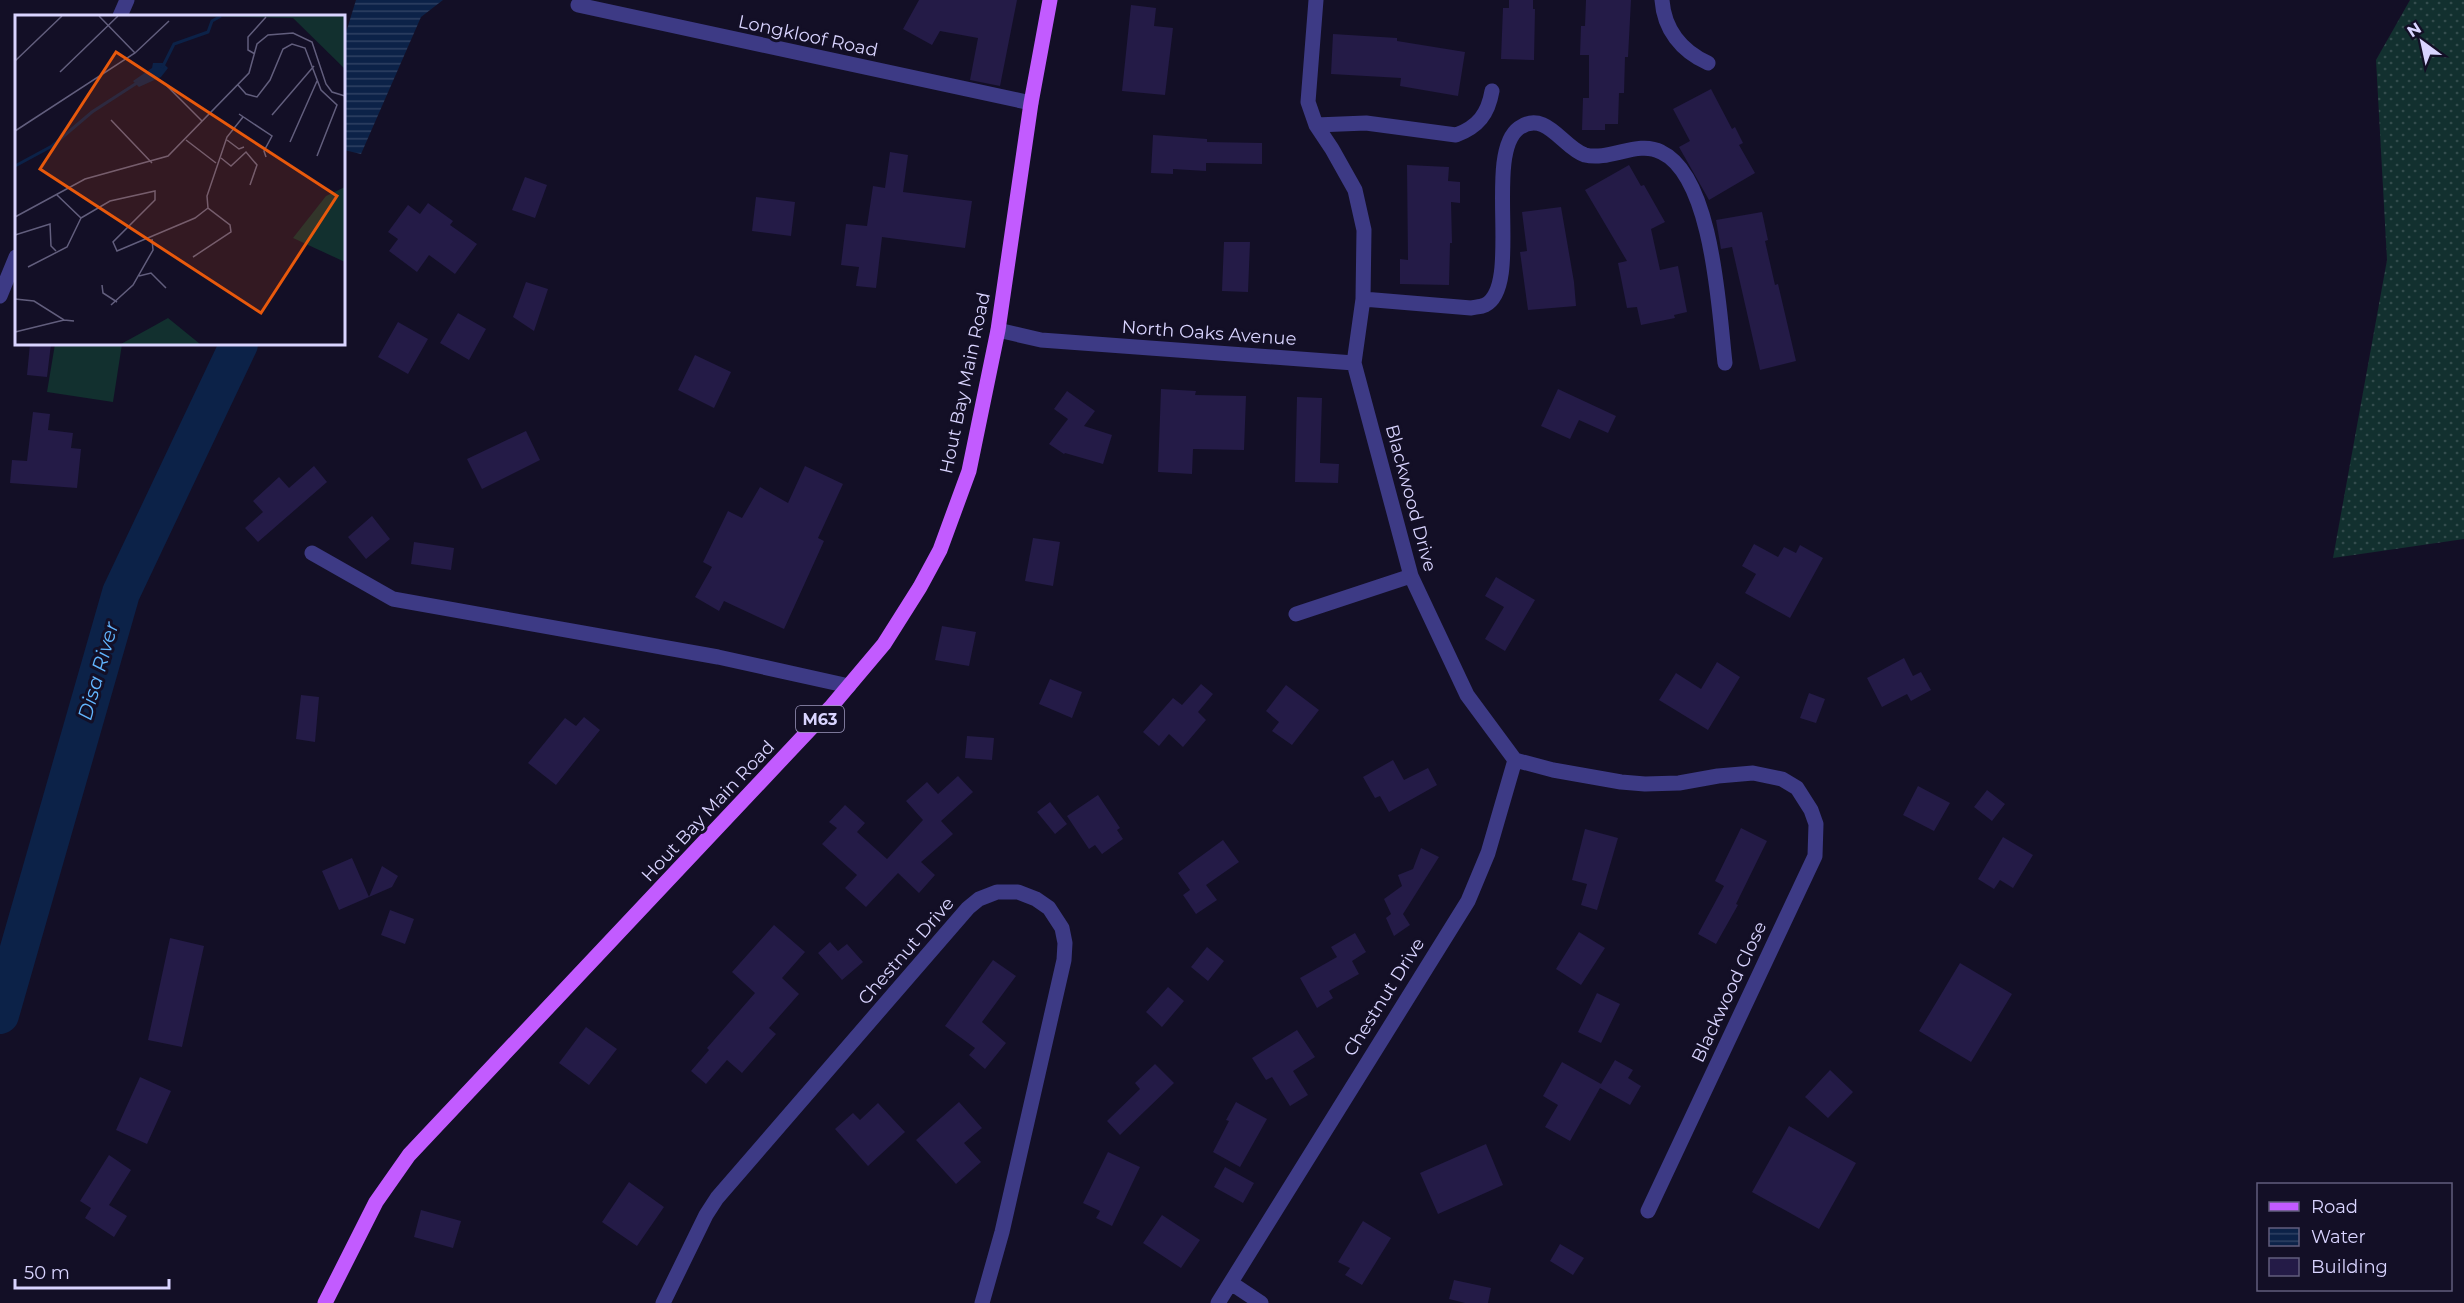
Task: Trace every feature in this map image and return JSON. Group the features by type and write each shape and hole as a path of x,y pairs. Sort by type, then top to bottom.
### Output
{"main road":[{"name":"Hout Bay Main Road","path":"325,1303 376,1202 409,1155 754,792 884,644 920,587 940,550 969,471 998,330 1030,103 1050,0"}],"street":[{"path":"120,15 127,0"},
{"path":"1317,0 1308,102 1316,125 1346,172 1360,207 1364,230 1363,299 1354,363"},
{"path":"1662,0 1666,25 1671,34 1698,59 1708,63"},
{"name":"Longkloof Road","path":"578,5 1030,103"},
{"path":"1316,125 1366,123 1456,135 1479,123 1485,115 1492,91"},
{"path":"1363,299 1472,308 1486,305 1494,296 1502,274 1505,172 1510,140 1520,127 1534,123 1547,126 1575,150 1586,155 1609,155 1647,149 1660,151 1680,168 1700,204 1707,230 1725,363"},
{"path":"0,296 15,259"},
{"name":"North Oaks Avenue","path":"998,330 1041,340 1354,363"},
{"name":"Blackwood Drive","path":"1354,363 1411,576 1467,695 1515,760"},
{"path":"312,553 393,599 718,657 849,686"},
{"path":"1296,614 1411,576"},
{"name":"Blackwood Close","path":"1515,760 1553,770 1621,782 1679,783 1718,776 1753,773 1772,775 1797,788 1811,810 1816,824 1815,856 1648,1211"},
{"name":"Chestnut Drive","path":"1218,1303 1326,1125 1468,900 1488,853 1515,760"},
{"name":"Chestnut Drive","path":"663,1303 706,1215 717,1198 944,934 980,899 997,892 1018,892 1036,899 1049,908 1057,918 1065,943 1064,960 1005,1221 982,1303"},
{"path":"1231,1283 1261,1303"}],"green space":[{"path":"2410,0 2464,0 2464,539 2333,558 2387,260 2376,60"},
{"path":"55,345 122,345 113,402 47,392"}],"water":[{"path":"356,0 443,0 421,17 361,154 345,150 345,36"}],"building":[{"path":"919,0 1017,0 1000,86 970,80 978,38 940,31 932,45 903,29"},
{"path":"1509,0 1533,0 1533,9 1535,9 1534,60 1501,59 1503,8 1509,8"},
{"path":"1586,0 1631,0 1628,57 1625,57 1624,93 1619,93 1618,124 1605,124 1605,130 1582,130 1583,98 1589,98 1589,55 1580,55 1581,26 1585,26"},
{"path":"1131,5 1156,8 1154,26 1173,28 1165,95 1122,91"},
{"path":"1333,34 1397,38 1397,41 1465,52 1458,96 1400,86 1401,78 1331,74"},
{"path":"1711,89 1732,129 1735,127 1743,143 1739,145 1755,173 1709,200 1679,147 1690,141 1673,109"},
{"path":"1153,135 1207,139 1207,142 1262,143 1262,164 1206,163 1206,171 1173,169 1173,174 1151,173"},
{"path":"890,152 908,155 903,192 972,201 965,248 882,237 876,288 856,286 859,267 841,265 846,224 867,226 873,186 885,188"},
{"path":"1407,165 1449,167 1448,181 1460,182 1460,203 1451,202 1452,243 1450,243 1449,285 1400,284 1400,259 1408,260"},
{"path":"1629,165 1641,186 1644,185 1665,222 1651,229 1660,270 1678,266 1687,312 1674,315 1675,318 1641,325 1637,307 1627,308 1618,263 1627,261 1585,190"},
{"path":"525,177 547,185 535,218 512,210"},
{"path":"756,197 795,202 791,236 752,231"},
{"path":"428,203 453,221 450,225 477,244 455,274 429,255 417,272 389,251 398,239 388,232 408,205 420,214"},
{"path":"1561,207 1576,306 1528,310 1520,252 1527,251 1522,212"},
{"path":"1762,212 1768,240 1765,241 1775,285 1778,284 1796,361 1760,370 1732,247 1721,249 1716,220"},
{"path":"1224,242 1250,242 1248,292 1222,291"},
{"path":"526,282 548,289 534,331 513,317"},
{"path":"458,313 486,329 469,360 440,343"},
{"path":"398,322 428,339 408,374 378,357"},
{"path":"30,345 51,345 47,377 27,375"},
{"path":"695,355 731,372 714,408 678,390"},
{"path":"1161,389 1196,391 1195,395 1246,396 1244,450 1193,449 1192,474 1158,472"},
{"path":"1558,389 1616,416 1608,433 1579,420 1570,439 1541,426"},
{"path":"1067,391 1095,411 1084,426 1112,435 1103,464 1064,454 1049,444 1068,419 1054,409"},
{"path":"1297,397 1322,398 1320,463 1339,464 1338,483 1295,482"},
{"path":"33,412 50,414 48,430 73,433 71,448 81,449 77,488 10,483 12,460 27,461"},
{"path":"526,431 540,460 482,489 467,459"},
{"path":"314,466 327,482 258,542 245,528 263,512 253,501 279,477 289,488"},
{"path":"805,466 843,484 818,538 824,541 784,629 724,601 719,611 695,597 712,567 703,562 728,511 742,518 760,487 788,503"},
{"path":"372,516 390,539 366,559 348,537"},
{"path":"1033,538 1060,542 1053,586 1025,581"},
{"path":"414,542 454,548 451,570 411,564"},
{"path":"1754,544 1778,557 1784,547 1796,553 1800,545 1823,558 1790,618 1745,593 1756,574 1742,566"},
{"path":"1496,577 1535,600 1505,651 1485,639 1504,607 1485,596"},
{"path":"942,626 976,632 969,666 935,660"},
{"path":"1904,658 1913,676 1921,672 1931,690 1911,701 1907,694 1882,707 1867,678"},
{"path":"1717,662 1740,677 1708,730 1659,700 1676,673 1701,689"},
{"path":"1050,679 1082,692 1072,718 1039,704"},
{"path":"1201,684 1213,694 1198,712 1206,720 1183,747 1169,734 1159,746 1143,732 1173,698 1182,705"},
{"path":"1286,685 1319,710 1292,745 1272,731 1279,722 1266,711"},
{"path":"1809,693 1825,699 1816,723 1800,718"},
{"path":"301,695 319,697 315,742 296,739"},
{"path":"584,717 600,730 556,785 528,763 565,718 576,726"},
{"path":"967,736 994,738 992,760 965,758"},
{"path":"1393,760 1404,780 1428,768 1437,785 1389,812 1380,796 1375,798 1363,777"},
{"path":"958,776 973,792 941,821 953,834 921,862 935,875 919,893 898,873 866,907 845,888 857,875 822,844 837,828 829,822 845,805 865,823 857,832 887,859 923,820 906,801 927,782 938,794"},
{"path":"1918,786 1950,803 1934,831 1903,815"},
{"path":"1987,790 2005,804 1992,821 1974,807"},
{"path":"1098,795 1120,828 1117,830 1123,839 1102,854 1095,845 1089,849 1067,816"},
{"path":"1050,802 1067,824 1055,834 1037,812"},
{"path":"1741,828 1767,841 1736,904 1738,905 1716,944 1698,934 1724,886 1715,881"},
{"path":"1585,829 1618,838 1597,910 1581,905 1587,884 1572,880"},
{"path":"2003,837 2033,855 2013,888 2000,880 1994,889 1978,879"},
{"path":"1223,840 1239,862 1206,885 1217,900 1196,914 1183,895 1190,890 1178,873"},
{"path":"1421,848 1439,857 1403,914 1410,925 1394,936 1386,918 1391,914 1384,899 1402,886 1398,875 1413,869"},
{"path":"352,858 369,897 339,910 322,871"},
{"path":"382,866 398,876 392,887 369,897"},
{"path":"390,910 414,919 405,944 381,935"},
{"path":"774,925 805,952 782,978 799,994 769,1028 776,1034 742,1073 727,1060 706,1084 691,1071 709,1050 707,1048 755,993 732,972"},
{"path":"1579,932 1605,948 1581,985 1556,969"},
{"path":"1355,933 1366,952 1352,961 1359,974 1329,991 1333,998 1317,1008 1300,978 1337,957 1331,947"},
{"path":"170,938 204,946 182,1047 148,1040"},
{"path":"830,942 838,951 847,944 863,962 842,980 818,953"},
{"path":"1207,947 1224,961 1208,981 1191,967"},
{"path":"993,960 1016,976 982,1022 1006,1043 985,1069 969,1055 975,1048 945,1026"},
{"path":"1960,963 2012,994 1971,1062 1919,1031"},
{"path":"1168,987 1184,1001 1162,1027 1146,1012"},
{"path":"1597,993 1620,1004 1601,1043 1578,1032"},
{"path":"586,1027 617,1049 589,1085 559,1063"},
{"path":"1297,1030 1315,1057 1293,1071 1308,1095 1290,1106 1272,1077 1266,1080 1252,1058"},
{"path":"1615,1060 1633,1070 1628,1078 1641,1086 1630,1105 1600,1088 1570,1141 1545,1127 1558,1105 1543,1096 1562,1062 1601,1084"},
{"path":"1155,1064 1174,1083 1120,1135 1107,1121 1140,1089 1135,1083"},
{"path":"1830,1070 1853,1092 1828,1118 1805,1097"},
{"path":"140,1077 171,1091 147,1144 116,1130"},
{"path":"959,1102 982,1128 964,1143 981,1162 956,1184 916,1140"},
{"path":"1236,1102 1267,1119 1240,1167 1213,1152"},
{"path":"878,1103 905,1132 868,1166 835,1129 853,1113 860,1120"},
{"path":"1789,1126 1856,1163 1819,1229 1752,1192"},
{"path":"1486,1144 1503,1185 1438,1214 1420,1173"},
{"path":"1108,1152 1140,1167 1112,1226 1096,1218 1100,1211 1083,1203"},
{"path":"109,1155 131,1170 109,1205 127,1216 114,1237 85,1218 91,1208 80,1201"},
{"path":"1225,1167 1254,1183 1243,1203 1214,1187"},
{"path":"629,1182 664,1207 637,1246 602,1222"},
{"path":"421,1210 461,1221 453,1248 414,1237"},
{"path":"1162,1215 1200,1240 1181,1268 1143,1243"},
{"path":"1363,1221 1391,1238 1362,1285 1345,1275 1350,1268 1338,1262"},
{"path":"1560,1244 1584,1258 1573,1275 1550,1261"},
{"path":"1454,1280 1491,1288 1488,1303 1465,1303 1449,1299"}],"waterway":[{"name":"Disa River","path":"0,1015 121,593 239,345"}]}
